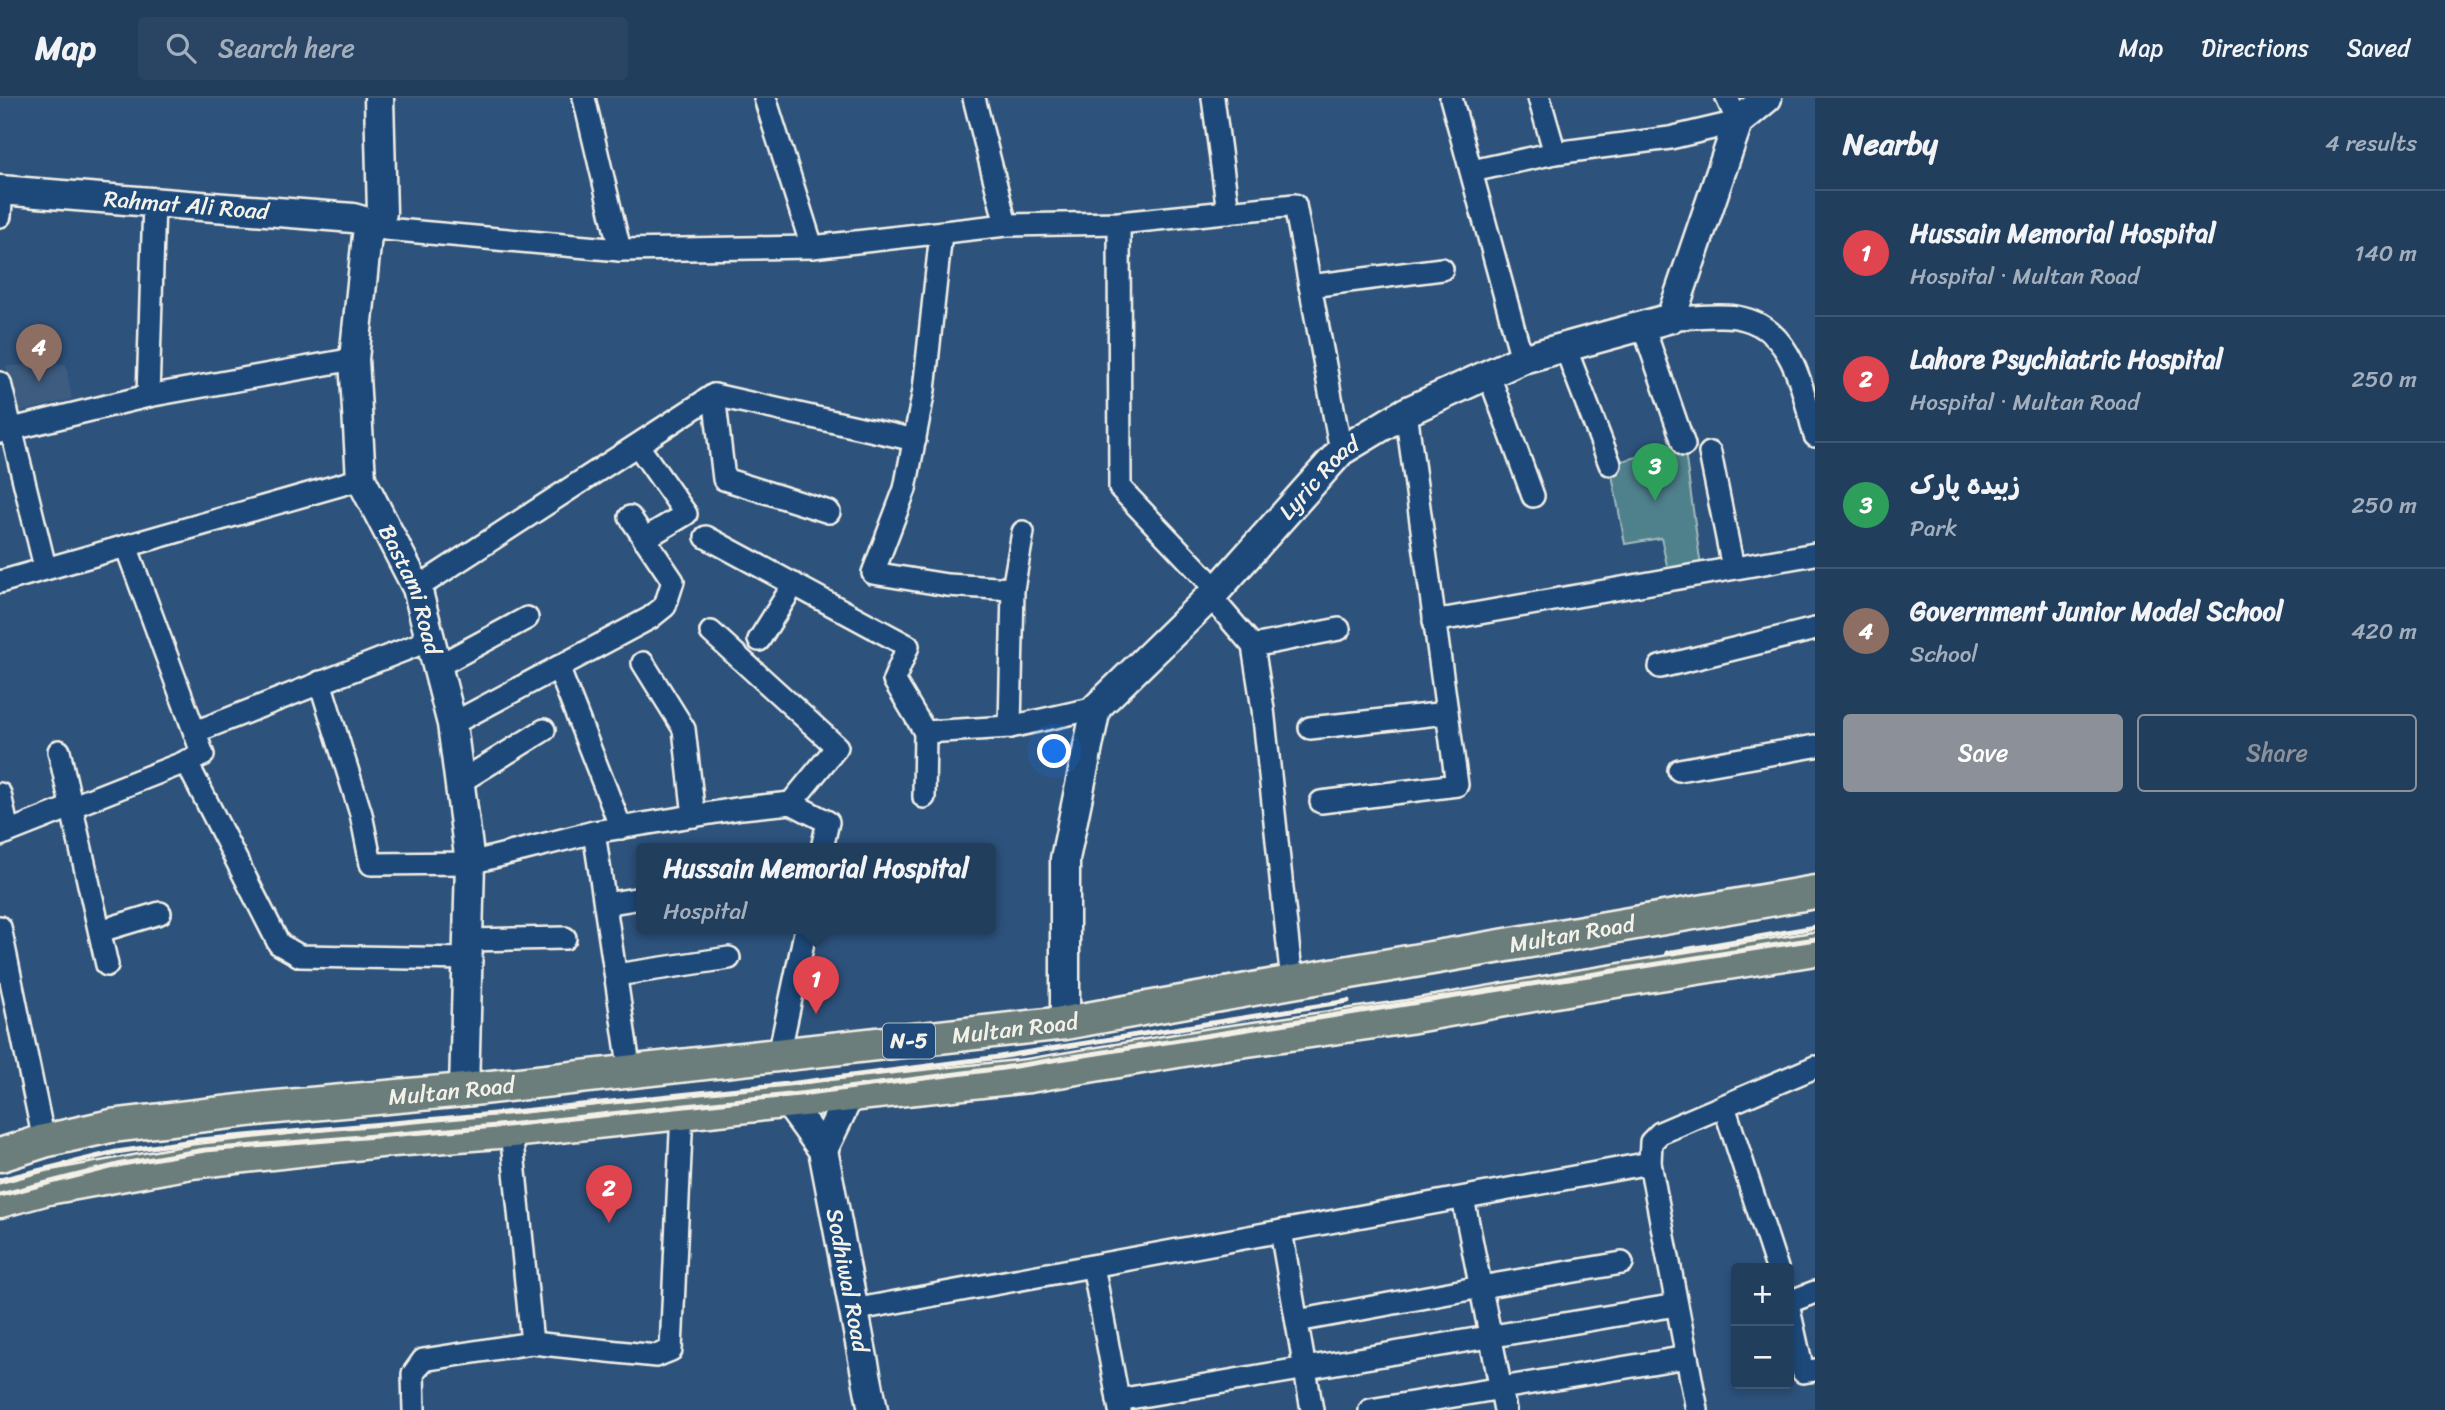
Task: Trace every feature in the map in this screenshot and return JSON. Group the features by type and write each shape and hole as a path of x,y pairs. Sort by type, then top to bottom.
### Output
{"main road":[{"name":"Multan Road","path":"0,1155 44,1140 111,1126 1065,1023 1815,892"},
{"name":"Multan Road","path":"0,1201 48,1188 126,1173 270,1152 511,1131 1029,1076 1219,1044 1409,1017 1815,949"},
{"path":"266,1108 270,1152"}],"street":[{"name":"Bastami Road","path":"379,98 382,213 367,236 354,359 361,479 417,588 452,724 470,863 464,1090"},
{"path":"584,98 620,250"},
{"path":"765,98 812,247"},
{"path":"974,98 1006,225"},
{"path":"1213,98 1228,212"},
{"path":"1451,98 1522,359"},
{"path":"1539,98 1555,153"},
{"path":"1472,171 1555,153 1670,138 1732,110 1768,98"},
{"path":"1732,110 1671,318 1735,317 1757,323 1772,333 1785,347 1796,368 1815,436"},
{"name":"Rahmat Ali Road","path":"1,199 154,202 353,218 374,224"},
{"path":"148,396 154,202"},
{"path":"374,224 385,229 620,250 812,247 1006,225 1119,223 1296,205 1341,451"},
{"path":"1119,223 1120,488 1213,593 1253,646 1265,723 1292,982"},
{"path":"941,233 924,390 915,440 905,489 873,573 947,585 1013,589"},
{"path":"1310,286 1442,269"},
{"name":"Lyric Road","path":"1096,708 1213,593 1341,451 1406,412 1522,359 1671,318"},
{"path":"1643,326 1684,445"},
{"path":"1565,347 1610,464"},
{"path":"6,430 148,396 354,359"},
{"path":"1489,374 1533,496"},
{"path":"0,383 6,430 45,567"},
{"path":"417,588 714,395 915,440"},
{"path":"714,395 724,479 829,512"},
{"path":"1321,802 1457,785 1406,412"},
{"path":"638,446 686,514 645,539"},
{"path":"1710,453 1733,568"},
{"path":"0,582 361,479"},
{"path":"452,724 650,618 664,607 673,581 630,517"},
{"path":"1010,727 1013,589 1023,531"},
{"path":"706,537 908,646 894,680 925,733 924,797"},
{"path":"0,794 4,833 203,755 126,546"},
{"path":"1434,621 1815,554"},
{"path":"759,639 794,584"},
{"path":"195,732 320,682 433,654 527,618"},
{"path":"1253,646 1339,629"},
{"path":"1660,667 1815,629"},
{"path":"710,632 838,747 791,803"},
{"path":"643,663 684,729 694,816"},
{"path":"558,667 621,828"},
{"path":"320,682 361,814 371,864 470,863 594,832 791,803 828,822 823,843"},
{"path":"925,733 1010,727 1096,708 1065,859 1065,1023"},
{"path":"1310,728 1447,713"},
{"path":"460,782 544,730"},
{"path":"1679,770 1815,746"},
{"path":"59,751 107,965"},
{"path":"186,761 279,944 300,956 468,950 565,938"},
{"path":"594,832 630,1072"},
{"path":"605,904 636,899"},
{"path":"100,931 160,913"},
{"path":"0,927 44,1140"},
{"path":"779,1055 805,934"},
{"path":"615,975 729,958"},
{"path":"1697,1410 1650,1163 1651,1142 1660,1133 1814,1072"},
{"path":"823,1150 845,1104 853,1095"},
{"name":"Sodhiwal Road","path":"785,1102 823,1150 873,1410"},
{"path":"1724,1106 1775,1263"},
{"path":"414,1410 413,1374 423,1360 532,1343 656,1356 671,1350 682,1112"},
{"path":"511,1131 532,1343"},
{"path":"853,1310 1650,1163"},
{"path":"1463,1198 1505,1410"},
{"path":"1281,1231 1312,1410"},
{"path":"1297,1321 1622,1264"},
{"path":"1093,1266 1119,1405 1304,1367 1676,1305"},
{"path":"1794,1300 1815,1292"},
{"path":"1793,1326 1803,1372 1815,1370"},
{"path":"1370,1410 1687,1357"}],"shaded area":[{"path":"66,364 72,399 16,413 6,366"}],"green space":[{"path":"1684,445 1702,574 1670,579 1661,538 1625,544 1610,464"}],"railway":[{"path":"1667,953 1815,927"},
{"path":"0,1195 122,1164 205,1150 497,1126 808,1093 1003,1068 1815,939"},
{"path":"0,1180 116,1152 200,1140 788,1084 999,1057 1348,1001"}],"place":[{"name":"Government Junior Model School","path":"39,382"},
{"name":"زبیدہ پارک","path":"1655,501"},
{"name":"Hussain Memorial Hospital","path":"816,1014"},
{"name":"Lahore Psychiatric Hospital","path":"609,1223"}]}
